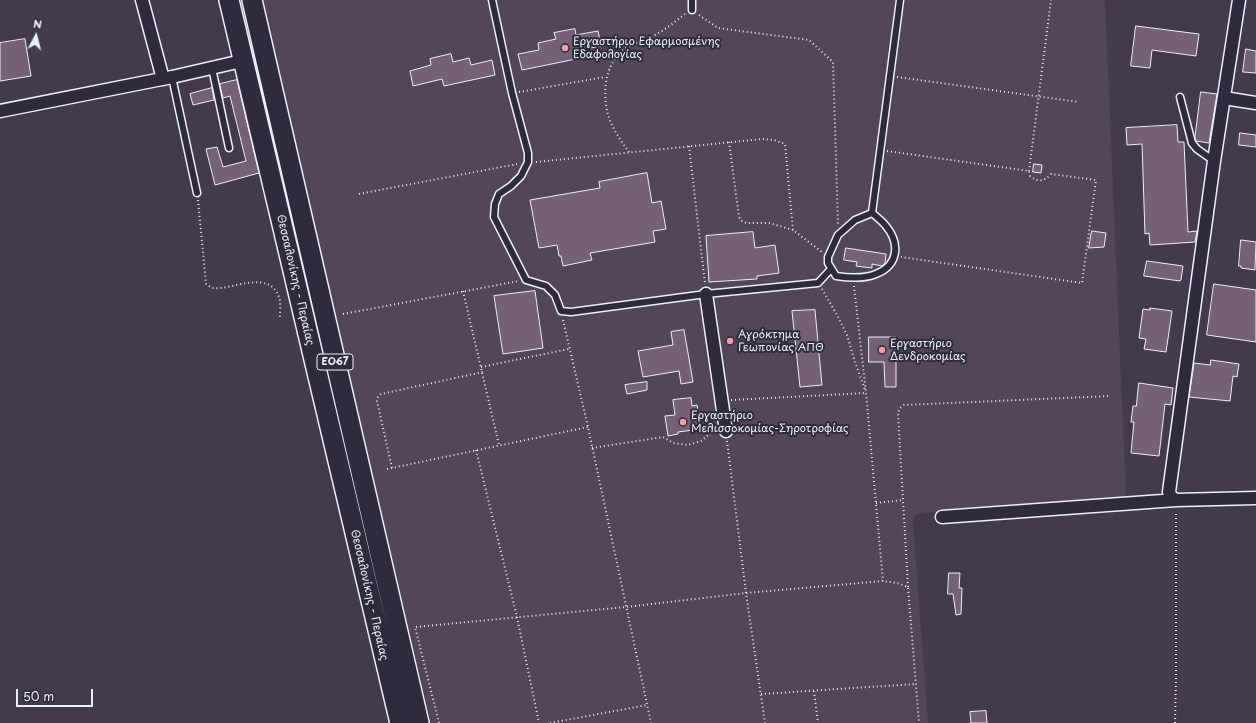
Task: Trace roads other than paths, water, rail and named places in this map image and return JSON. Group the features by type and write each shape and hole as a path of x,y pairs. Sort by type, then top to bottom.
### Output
{"main road":[{"name":"Θεσσαλονίκης - Περαίας","path":"229,0 400,723"},
{"name":"Θεσσαλονίκης - Περαίας","path":"252,0 419,723"}],"street":[{"path":"142,0 168,78"},
{"path":"1176,500 1169,492 1169,488 1214,161 1239,0"},
{"path":"0,111 168,78 233,63"},
{"path":"1224,98 1256,103"},
{"path":"706,294 726,431"},
{"path":"942,517 1176,500 1256,498"}],"lane":[{"path":"492,0 512,93 528,153 528,162 521,176 511,186 499,194 495,204 494,217 526,280 546,286 555,295 561,310 571,312 706,294 818,283 831,269"},
{"path":"692,0 692,10"},
{"path":"872,213 900,0"},
{"path":"212,68 230,148"},
{"path":"168,78 197,193"},
{"path":"1180,97 1192,143 1197,149 1214,161"},
{"path":"872,213 886,226 894,240 896,247 895,257 890,265 876,274 853,278 836,276 828,263 828,257 838,235 855,220 872,213"}],"place":[{"name":"Εργαστήριο Εφαρμοσμένης Εδαφολογίας","path":"565,48"},
{"name":"Αγρόκτημα Γεωπονίας ΑΠΘ","path":"730,341"},
{"name":"Εργαστήριο Δενδροκομίας","path":"882,350"},
{"name":"Εργαστήριο Μελισσοκομίας-Σηροτροφίας","path":"683,422"}]}
